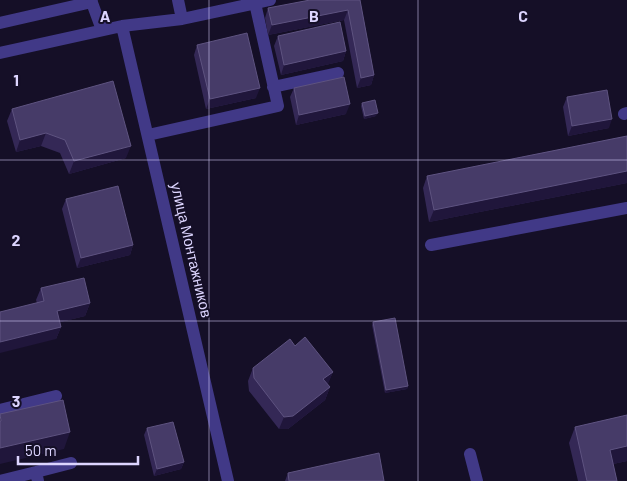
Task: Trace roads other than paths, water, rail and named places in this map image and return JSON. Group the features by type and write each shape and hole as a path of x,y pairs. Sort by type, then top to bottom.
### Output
{"street":[{"path":"178,0 182,19"},
{"path":"0,53 122,26 182,19 270,0"},
{"path":"0,23 92,1 102,30"},
{"path":"148,135 278,106 255,3"},
{"name":"улица Монтажников","path":"122,26 228,481"},
{"path":"273,87 338,73"},
{"path":"431,246 627,208"},
{"path":"0,410 56,396"},
{"path":"470,454 477,481"},
{"path":"0,481 37,477 71,463"}]}
